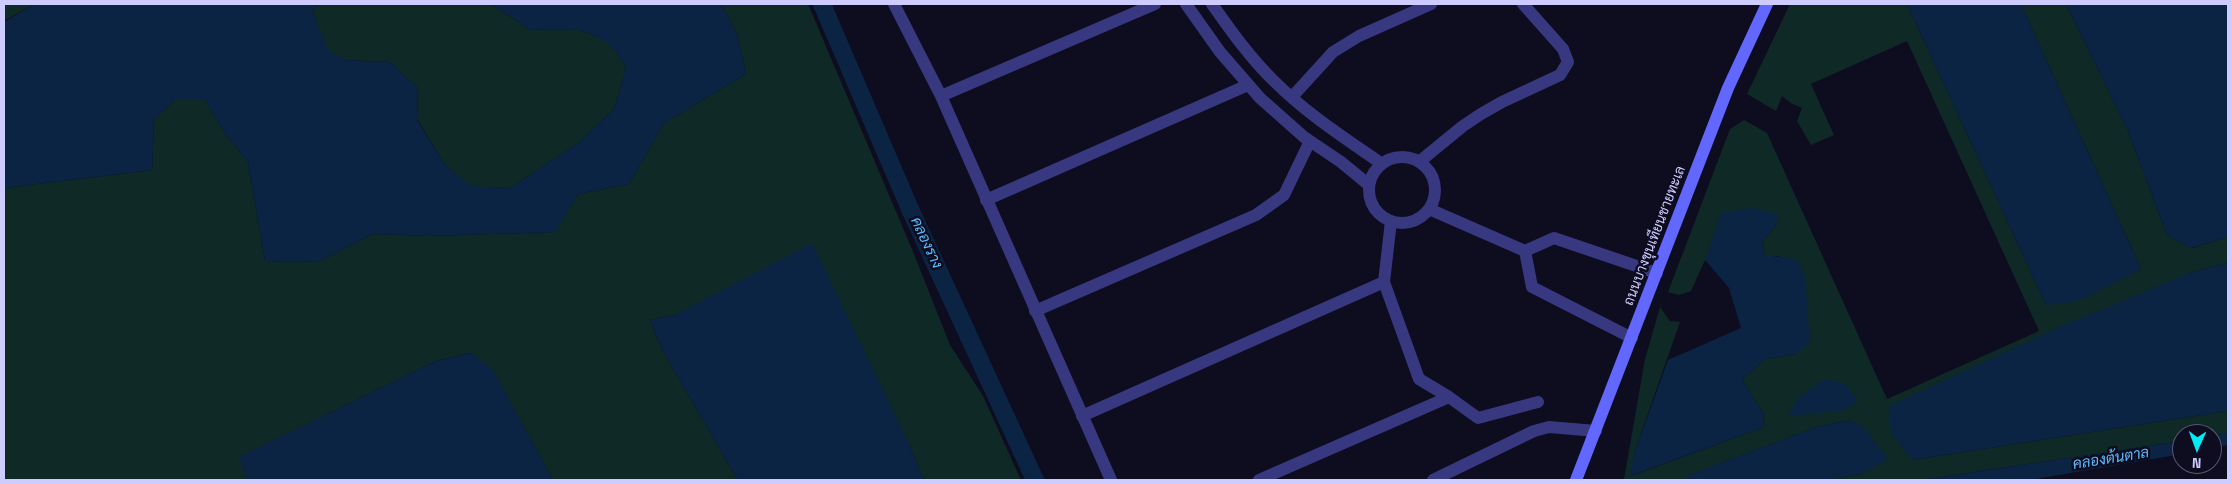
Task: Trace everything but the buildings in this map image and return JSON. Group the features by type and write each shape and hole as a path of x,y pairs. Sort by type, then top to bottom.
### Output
{"main road":[{"name":"ถนนบางขุนเทียนชายทะเล","path":"1576,480 1728,88 1767,4"}],"street":[{"path":"894,4 941,96 1111,480"},
{"path":"941,96 1155,4"},
{"path":"1186,4 1220,52 1260,98 1310,141 1369,185"},
{"path":"1212,4 1274,82 1317,119 1382,164"},
{"path":"1292,96 1333,52 1359,36 1431,4"},
{"path":"1419,162 1463,126 1481,114 1560,75 1568,62 1563,50 1523,4"},
{"path":"986,200 1248,85"},
{"path":"1035,311 1256,215 1284,195 1310,141"},
{"path":"1399,157 1410,158 1428,169 1433,178 1434,199 1422,217 1412,222 1391,221 1381,216 1374,207 1369,196 1369,185 1373,174 1382,164 1399,157"},
{"path":"1429,209 1525,251 1554,238 1657,272"},
{"path":"1391,221 1384,282 1419,379 1449,397 1478,418 1538,402"},
{"path":"1525,251 1532,287 1632,338"},
{"path":"1082,416 1384,282"},
{"path":"1258,480 1449,397"},
{"path":"1433,480 1534,431 1549,427 1596,431"}],"green space":[{"path":"4,4 34,4 4,21"},
{"path":"320,4 491,4 529,29 579,30 604,39 626,67 615,108 580,142 510,188 471,187 446,166 417,119 418,88 390,62 345,60 327,50 312,11"},
{"path":"721,4 808,4 914,254 950,345 983,396 1021,480 924,480 910,446 675,315 650,320 662,350 738,480 553,480 493,371 470,353 436,361 240,457 247,480 4,480 4,188 152,170 154,119 175,100 205,100 226,135 248,162 265,261 318,262 373,234 429,236 554,232 578,194 629,184 664,123 746,74 737,34"},
{"path":"1790,4 1907,4 2046,305 2141,269 2021,4 2066,4 2128,131 2167,235 2192,248 2228,237 2228,263 2192,272 1912,460 2228,411 2228,433 2222,434 2222,424 2172,424 2172,442 1921,480 1828,480 1861,474 1851,420 1816,427 1688,476 1687,480 1624,479 1645,359 1660,307 1670,321 1680,322 1635,451 1631,476 1764,427 1763,413 1742,380 1765,359 1796,354 1779,256 1765,256 1762,242 1777,224 1705,260 1691,291 1679,295 1668,292 1730,129 1744,120 1767,133 1887,399 2039,331 1907,41 1811,84 1834,135 1811,145 1797,121 1802,108 1782,96 1776,111 1747,94"}],"water":[{"path":"34,4 320,4 312,11 328,50 345,60 390,62 418,88 417,120 446,166 471,186 510,188 580,142 615,108 626,67 616,52 603,39 579,30 529,29 491,4 721,4 737,34 746,74 664,123 629,184 578,194 555,232 429,236 373,234 318,262 265,261 248,162 226,135 205,100 175,100 154,119 152,170 4,188 4,22"},
{"path":"1907,4 2021,4 2141,269 2078,301 2046,305"},
{"path":"2066,4 2228,4 2228,237 2191,248 2167,235 2128,131"},
{"path":"1754,208 1779,215 1777,224 1762,242 1765,255 1797,259 1805,277 1810,342 1796,354 1765,359 1742,380 1763,413 1764,427 1630,476 1635,451 1668,360 1741,328 1729,288 1705,260 1722,212"},
{"path":"812,243 910,446 924,480 738,480 662,350 650,320 675,315"},
{"path":"2228,263 2228,411 1912,460 1891,433 1889,406 2060,327 2192,272"},
{"path":"471,353 493,370 553,480 247,480 239,457 436,361"},
{"path":"1825,379 1845,384 1858,400 1846,410 1788,416 1799,397"},
{"path":"1851,420 1865,429 1888,459 1861,474 1828,480 1687,480 1687,476 1816,427"},
{"path":"2228,433 2228,445 2222,446 2222,434"},
{"name":"คลองต้นตาล","path":"2172,442 2172,456 2030,480 1921,480"}],"waterway":[{"name":"คลองราง","path":"822,4 910,209 1035,480"}]}
